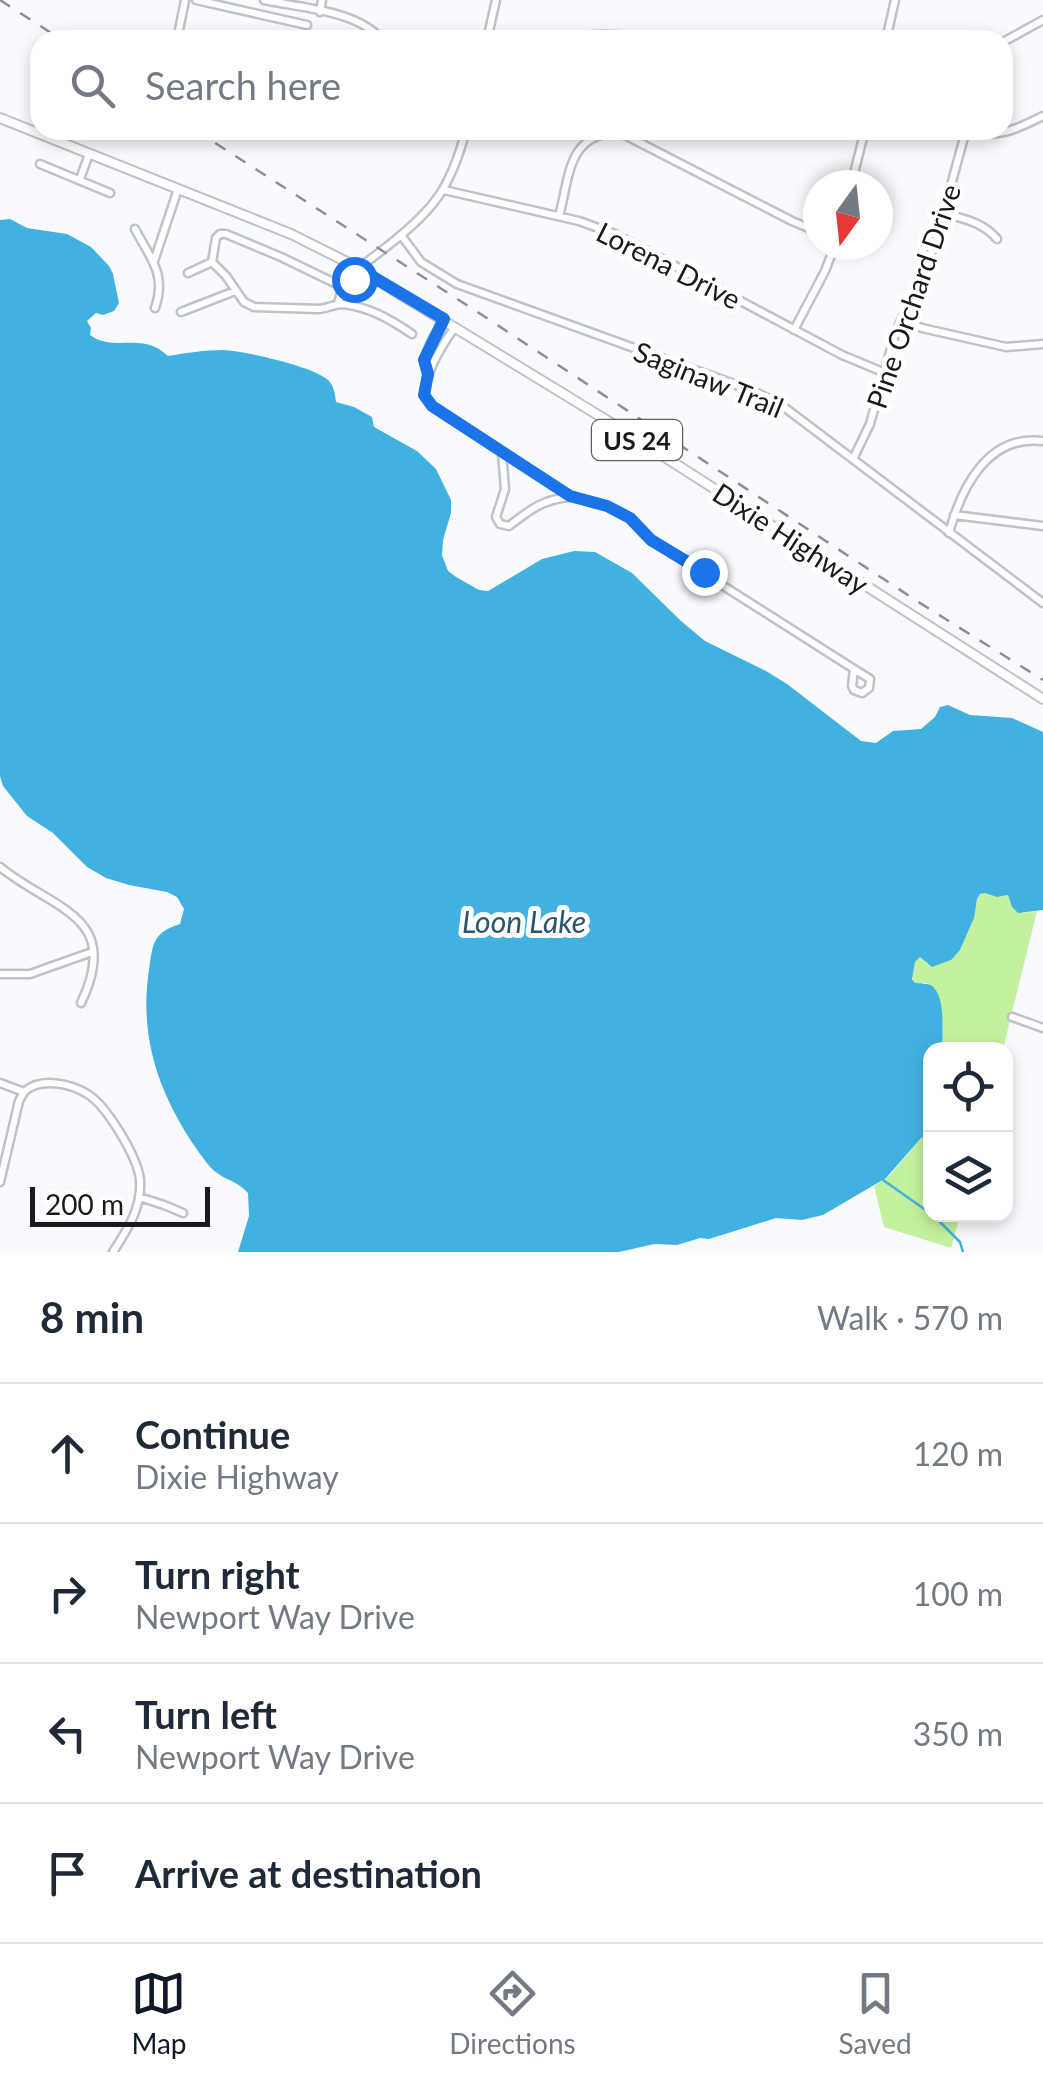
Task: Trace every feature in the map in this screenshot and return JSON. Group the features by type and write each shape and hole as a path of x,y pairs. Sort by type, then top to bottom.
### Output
{"main road":[{"name":"Dixie Highway","path":"0,118 30,130"},
{"name":"Dixie Highway","path":"54,140 291,234 358,268 637,440 1043,699"}],"street":[{"path":"179,30 186,0"},
{"path":"196,0 306,25"},
{"path":"264,0 348,17 374,30"},
{"path":"320,12 322,0"},
{"path":"489,30 496,0"},
{"path":"888,30 895,0"},
{"path":"1013,36 1043,20"},
{"path":"1013,130 1043,116"},
{"path":"344,287 341,282 345,274 423,217 444,190 464,140"},
{"path":"559,216 575,155 587,140"},
{"path":"635,140 803,224"},
{"path":"856,170 863,140"},
{"name":"Pine Orchard Drive","path":"853,459 865,438 901,320 935,244 964,140"},
{"path":"80,179 89,154"},
{"path":"40,164 110,192"},
{"path":"154,262 178,189"},
{"name":"Lorena Drive","path":"444,190 559,216 615,234 842,355 883,372"},
{"path":"944,213 978,224 997,239"},
{"path":"135,229 154,262 160,284 154,308"},
{"path":"212,262 216,238 223,233 344,287"},
{"name":"Saginaw Trail","path":"401,235 422,262 445,278 768,397 800,417 1043,603"},
{"path":"794,330 830,260"},
{"path":"188,274 212,262"},
{"path":"212,262 244,302 264,309 319,309 338,303 377,312 412,334"},
{"path":"338,303 344,287"},
{"path":"181,312 235,290"},
{"path":"444,319 426,354 424,395 432,406 570,496 607,506 630,518 651,540 854,668"},
{"path":"901,320 1006,347 1043,344"},
{"path":"428,374 455,327"},
{"path":"949,533 959,499 981,464 1008,446 1043,441"},
{"path":"502,452 505,489 496,517 500,524 509,526 531,508 570,496"},
{"path":"954,515 1043,526"},
{"path":"0,866 71,912 88,933 91,983 81,1003"},
{"path":"0,974 30,974 92,952"},
{"path":"1012,1017 1041,1027 1043,1017"},
{"path":"0,1083 24,1092"},
{"path":"0,1182 24,1092 31,1086 48,1084 75,1088 91,1096 112,1122 138,1170 139,1197 113,1252"},
{"path":"139,1197 183,1213"}],"green space":[{"path":"980,894 1008,895 1012,907 1023,913 1037,911 1005,1042 943,1042 938,998 928,983 915,983 912,969 920,957 928,964 960,950"},
{"path":"921,1138 923,1222 958,1222 951,1248 884,1227 874,1186 890,1175"}],"water":[{"name":"Loon Lake","path":"10,219 27,228 67,234 91,247 109,266 119,303 114,311 96,313 87,321 90,335 98,339 147,344 168,356 216,350 246,353 294,365 328,380 336,402 372,417 374,427 417,451 436,469 451,500 442,555 448,571 479,590 488,591 542,559 574,551 595,552 632,573 705,641 787,684 861,741 876,743 893,731 921,729 940,707 948,705 970,715 1012,718 1043,732 1043,910 1018,913 1008,895 980,894 960,950 951,960 932,967 920,957 915,962 912,979 931,985 939,998 943,1042 923,1042 923,1137 886,1178 823,1215 802,1220 776,1218 709,1239 619,1252 238,1252 249,1216 248,1193 211,1168 190,1140 157,1071 147,1022 153,946 164,931 180,924 184,909 177,897 167,892 106,878 87,867 53,833 27,816 3,786 0,776 0,220"}],"waterway":[{"path":"883,1180 923,1208"},
{"path":"940,1222 960,1242 963,1252"}],"railway":[{"path":"0,0 46,30"},
{"path":"211,140 1043,680"}],"route":[{"path":"354,279 358,268 444,319 424,360 428,374 424,395 432,406 570,496 607,506 630,518 651,540 704,572"}]}
